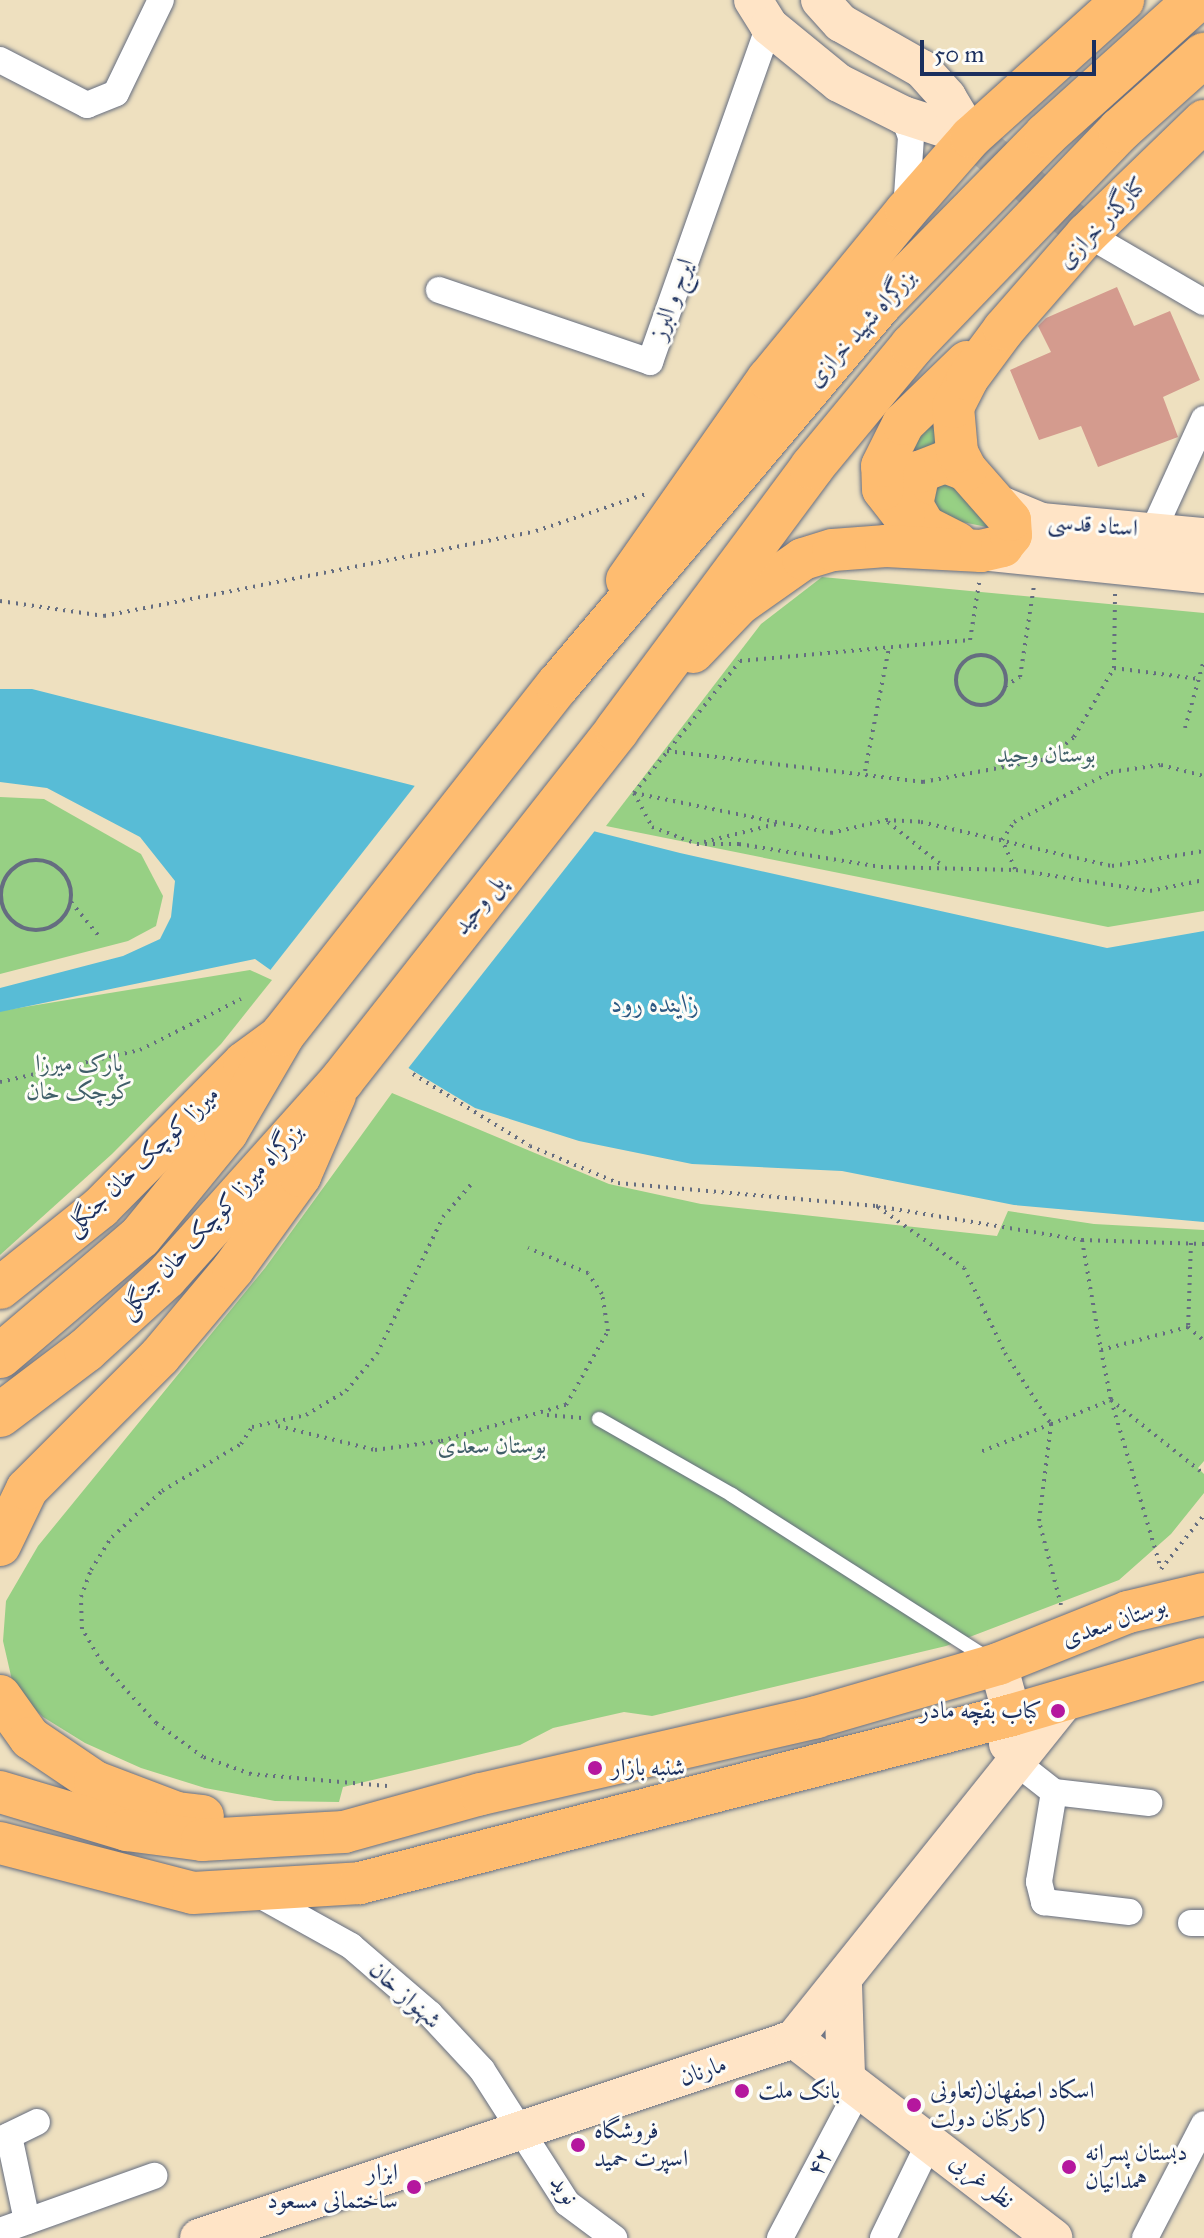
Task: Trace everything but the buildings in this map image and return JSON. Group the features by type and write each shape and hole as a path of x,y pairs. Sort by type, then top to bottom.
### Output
{"highway":[{"path":"1046,135 1065,97 1169,0"},
{"name":"بزرگراه شهید خرازی","path":"558,685 879,305 1046,135 1196,0"},
{"name":"بزرگراه شهید خرازی","path":"617,730 812,467 912,346 1120,130 1204,55"},
{"path":"283,1034 558,685"},
{"name":"پل وحید","path":"342,1080 617,730"},
{"name":"بزرگراه میرزا کوچک خان جنگلی","path":"0,1356 140,1237 226,1132 283,1034"},
{"name":"بزرگراه میرزا کوچک خان جنگلی","path":"0,1415 86,1350 166,1277 342,1080"}],"main road":[{"path":"820,0 841,23 922,69 947,97 971,137"},
{"path":"558,685 694,478 906,211 971,137 1123,0"},
{"path":"761,13 839,83 903,115 971,137"},
{"name":"کنارگذر خرازی","path":"1004,329 1087,234 1204,121"},
{"path":"983,551 926,529 904,516 883,489 882,466 889,445 935,389 1004,329"},
{"name":"استاد قدسی","path":"1004,329 967,379 953,407 957,452 966,470 998,504 1041,522 1204,537"},
{"path":"926,529 912,505 919,472 945,462 966,470"},
{"path":"617,730 739,604 803,559 833,550 886,546 983,551 1002,546 1011,535 1010,520 998,504"},
{"name":"استاد قدسی","path":"983,551 1038,560 1204,574"},
{"name":"میرزا کوچک خان جنگلی","path":"0,1288 100,1208 244,1063 283,1034"},
{"path":"0,1545 13,1504 160,1356 233,1269 300,1176 342,1080"},
{"name":"بوستان سعدی","path":"0,1792 127,1830 202,1840 344,1832 481,1794 816,1717 998,1664 1128,1612 1204,1594"},
{"path":"0,1871 123,1894 254,1892 360,1883 1012,1715 1204,1659"},
{"path":"998,1664 1012,1715 1007,1776"},
{"path":"0,1696 30,1738 95,1782 177,1813 344,1832"},
{"name":"مارنان","path":"199,2238 524,2132 794,2039 843,1985 1066,1699"},
{"path":"0,1843 193,1893"},
{"path":"729,2061 853,2081 843,1985"},
{"name":"نظر غربی","path":"794,2039 853,2081 1053,2238"}],"street":[{"path":"0,60 87,105 116,93 161,0"},
{"name":"ایرج و البرز","path":"439,290 650,362 761,13"},
{"path":"903,115 911,137 906,211"},
{"path":"1087,234 1204,302"},
{"path":"1153,531 1204,419"},
{"path":"1007,1776 1054,1792 1149,1803"},
{"path":"1054,1792 1039,1882 1044,1902 1129,1912"},
{"name":"شهنواز خان","path":"254,1892 351,1946 420,2005 482,2070 524,2132"},
{"name":"۴۲","path":"780,2238 853,2081"},
{"path":"27,2221 4,2138 37,2122"},
{"path":"1145,2238 1204,2124"},
{"name":"نوید","path":"524,2132 567,2203 614,2238"},
{"path":"883,2238 930,2141"},
{"path":"0,2231 154,2176"}],"lane":[{"path":"599,1419 732,1495 998,1664"}],"path":[{"path":"0,601 104,616 536,531 694,478"},
{"path":"634,793 740,661 970,640 983,551"},
{"path":"1005,686 1003,668 980,655 963,662 955,679 961,696 977,705 995,701 1005,686 1020,677 1038,560"},
{"path":"667,751 865,771 923,782 1047,759 1074,737 1114,668 1115,566"},
{"path":"865,771 889,648"},
{"path":"1185,728 1204,660"},
{"path":"1114,668 1199,679"},
{"path":"1002,840 1014,822 1111,772 1161,765 1204,776"},
{"path":"634,793 831,833 886,820 1002,840 1112,866 1204,851"},
{"path":"634,793 652,827 697,844 739,844 881,867 1016,870 1150,891 1204,880"},
{"path":"886,820 945,868"},
{"path":"697,844 779,824"},
{"path":"1002,840 1016,870"},
{"path":"71,902 58,922 37,930 16,924 1,895 16,866 39,860 61,870 71,902 98,935"},
{"path":"0,1082 140,1050 241,999"},
{"path":"413,1074 530,1146 618,1183 876,1206 1082,1240 1204,1244"},
{"path":"389,1786 251,1774 203,1757 156,1723 102,1663 82,1629 81,1597 91,1570 112,1537 162,1491 241,1444 252,1427 276,1425 306,1415 346,1391 369,1363 443,1217 473,1182"},
{"path":"876,1206 964,1268 1005,1353 1051,1424 1039,1521 1061,1608 1073,1604"},
{"path":"1082,1240 1111,1400 1161,1569 1204,1515"},
{"path":"1188,1327 1191,1243"},
{"path":"276,1425 375,1450 441,1441 545,1414 566,1405 608,1331 602,1294 588,1273 528,1248"},
{"path":"1101,1350 1188,1327"},
{"path":"1188,1327 1204,1341"},
{"path":"980,1452 1111,1400"},
{"path":"1111,1400 1204,1474"},
{"path":"545,1414 599,1419"}],"green space":[{"path":"944,398 943,455 921,459 904,445"},
{"path":"945,480 987,516 987,527 947,519 936,507 931,494"},
{"name":"بوستان وحید","path":"822,577 1204,613 1204,911 1108,927 606,826 761,624"},
{"path":"0,797 44,799 141,854 163,896 156,926 128,941 0,974"},
{"name":"پارک میرزا کوچک خان","path":"250,970 272,980 221,1044 112,1154 0,1255 0,1011"},
{"name":"بوستان سعدی","path":"392,1093 609,1184 701,1204 997,1236 1008,1211 1094,1224 1204,1230 1204,1461 1198,1468 1204,1474 1204,1493 1171,1534 1119,1580 946,1646 652,1716 624,1712 553,1728 520,1745 343,1787 339,1802 275,1801 205,1788 141,1768 85,1743 43,1717 14,1689 3,1641 6,1601 38,1546 265,1268"}],"water":[{"name":"زاینده رود","path":"0,689 32,689 680,853 1107,948 1204,931 1204,1222 1014,1205 842,1171 692,1164 579,1141 475,1108 410,1069 255,959 0,1012 0,988 123,956 160,939 171,917 175,881 140,837 47,788 0,782"}],"pier":[{"path":"417,783 597,828 406,1071 268,973"}],"tunnel":[{"path":"971,137 1087,234"}],"place":[{"name":"کباب بقچه مادر","path":"1058,1711"},
{"name":"شنبه بازار","path":"595,1768"},
{"name":"بانک ملت","path":"742,2091"},
{"name":"اسکاد اصفهان(تعاونی کارکنان دولت)","path":"914,2105"},
{"name":"فروشگاه اسپرت حمید","path":"578,2145"},
{"name":"دبستان پسرانه همدانیان","path":"1069,2167"},
{"name":"ابزار ساختمانی مسعود","path":"414,2187"}]}
